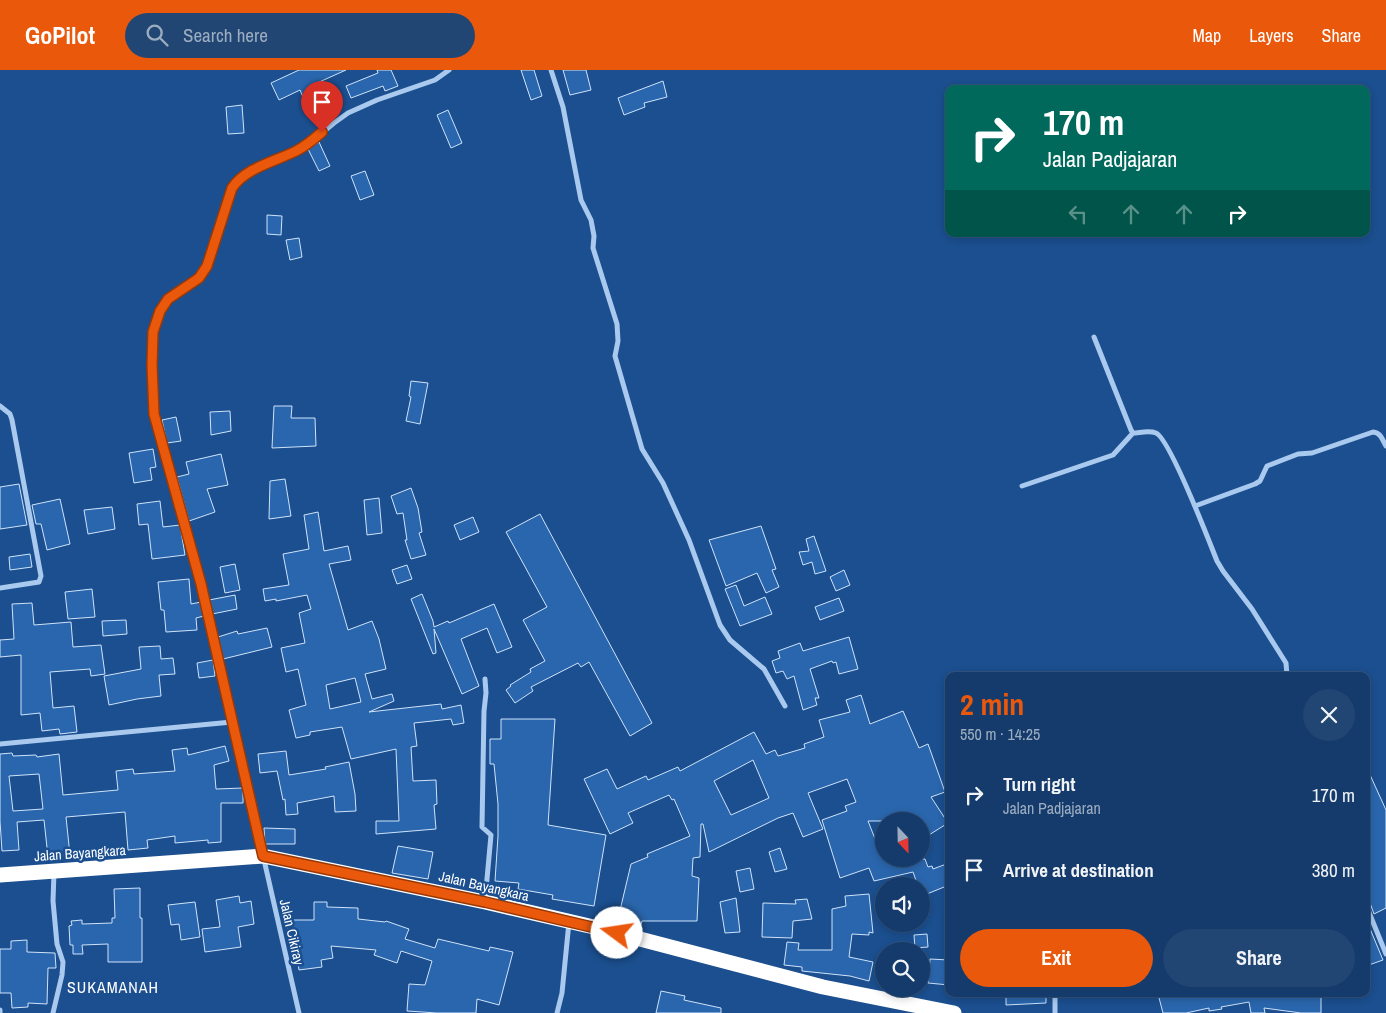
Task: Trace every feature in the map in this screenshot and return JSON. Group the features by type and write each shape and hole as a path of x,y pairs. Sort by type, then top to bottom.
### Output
{"highway":[{"name":"Jalan Bayangkara","path":"0,875 263,856 485,902 823,987 926,1010 954,1013"}],"street":[{"name":"Jalan Cikiray","path":"299,1013 191,545 169,475 154,414 153,332 160,311 168,299 199,278 207,266 232,188 238,180 298,150 348,113 395,93 435,80 449,70"},
{"path":"551,70 564,107 581,200 591,220 594,236 593,248 617,324 618,341 615,356 642,449 663,484 689,540 720,625 730,640 764,669 783,699 785,706"},
{"path":"1094,336 1133,432"},
{"path":"0,406 10,414 12,420 41,576 39,582 0,588"},
{"path":"1022,486 1113,455 1133,432"},
{"path":"1133,432 1155,433 1160,437 1176,463 1217,561 1252,609 1286,664 1287,672"},
{"path":"1194,506 1255,484 1260,481 1267,466 1298,454 1312,453 1373,432 1381,436 1386,446"},
{"path":"485,679 482,827 490,835 485,902"},
{"path":"0,744 232,722"},
{"path":"53,1013 62,975 63,962 57,944 53,901 54,871"},
{"path":"1370,915 1386,954"},
{"path":"557,1013 562,994 568,922"},
{"path":"1055,997 1055,1013"}],"building":[{"path":"299,70 346,70 317,83 325,102 308,109 300,90 279,100 271,83"},
{"path":"377,70 391,70 398,86 385,91 383,86 351,98 346,86 378,73"},
{"path":"521,70 534,70 542,96 531,100"},
{"path":"563,70 586,70 591,90 570,95"},
{"path":"663,81 667,97 644,103 645,107 624,115 618,98"},
{"path":"242,105 244,133 228,134 226,107"},
{"path":"448,110 462,143 451,148 437,115"},
{"path":"319,142 330,166 319,171 308,149"},
{"path":"365,171 374,195 360,200 351,176"},
{"path":"267,215 282,216 281,235 267,234"},
{"path":"299,238 302,257 290,260 286,240"},
{"path":"411,381 428,383 420,424 406,421 411,397 409,396"},
{"path":"274,406 292,406 291,418 315,418 316,446 272,448"},
{"path":"230,411 231,431 211,435 210,412"},
{"path":"176,417 181,441 167,443 162,420"},
{"path":"153,449 156,467 150,468 152,480 134,483 129,453"},
{"path":"221,454 228,485 207,489 215,512 189,521 177,477 189,474 186,462"},
{"path":"285,479 291,516 269,519 270,481"},
{"path":"19,484 27,525 0,529 0,487"},
{"path":"411,488 418,508 422,532 419,533 426,555 411,559 405,540 407,540 403,513 397,514 391,496"},
{"path":"379,498 382,533 367,535 364,500"},
{"path":"60,499 70,544 47,550 41,524 36,524 32,505"},
{"path":"160,501 163,527 180,525 185,555 152,559 148,524 139,525 137,504"},
{"path":"112,507 115,529 88,534 84,510"},
{"path":"318,512 324,551 348,546 351,560 329,564 348,630 372,621 379,639 386,669 365,674 372,699 392,694 394,701 369,712 441,704 442,709 461,705 464,723 453,725 451,719 414,723 417,746 411,747 413,781 436,780 437,804 434,805 436,829 376,834 376,821 399,821 396,749 351,759 342,727 310,732 310,735 296,738 289,710 306,705 298,669 286,672 281,648 305,643 299,613 311,609 307,595 276,601 276,599 265,601 263,589 289,585 283,554 309,549 304,515","holes":["355,678 361,702 330,709 326,685"]},
{"path":"540,514 652,723 630,736 589,662 581,667 578,663 531,687 533,691 515,703 506,690 510,685 531,672 530,669 545,661 523,620 547,607 506,532"},
{"path":"473,517 479,532 460,540 454,525"},
{"path":"761,526 776,569 772,570 779,587 766,593 757,573 726,586 709,540"},
{"path":"814,536 826,571 815,574 812,562 803,565 799,552 809,551 806,539"},
{"path":"30,554 32,567 10,570 9,557"},
{"path":"235,564 240,590 225,593 220,567"},
{"path":"407,565 412,579 397,584 392,570"},
{"path":"844,570 850,585 836,591 830,577"},
{"path":"189,579 191,604 201,602 204,616 196,618 197,630 166,632 164,610 161,610 158,582"},
{"path":"736,585 744,606 765,597 772,614 740,626 725,589"},
{"path":"92,589 95,617 68,619 65,592"},
{"path":"422,594 434,627 448,621 449,623 494,604 512,647 497,653 487,628 461,639 479,686 462,694 434,629 436,653 433,654 411,599"},
{"path":"235,595 237,609 212,614 209,600"},
{"path":"839,598 844,611 820,620 815,607"},
{"path":"32,603 34,625 71,622 73,647 101,645 105,674 91,676 90,669 50,672 53,708 74,706 77,732 60,734 59,729 42,731 40,713 21,715 21,655 0,657 0,640 14,639 12,604"},
{"path":"126,620 127,634 103,636 102,621"},
{"path":"267,628 272,647 223,659 218,637 237,631 238,634"},
{"path":"849,637 858,669 839,674 836,662 833,663 832,661 810,669 819,698 815,698 817,705 803,710 794,676 787,679 783,671 776,673 772,661 780,658 778,651 800,643 803,651"},
{"path":"160,646 161,659 173,658 175,674 159,675 161,696 109,705 104,676 141,669 139,647"},
{"path":"213,660 215,676 199,678 197,663"},
{"path":"861,695 870,724 903,711 919,748 928,744 945,792 931,797 945,818 945,825 930,834 930,812 875,812 875,821 868,821 875,839 875,868 930,868 932,866 933,869 945,864 945,887 930,893 930,877 915,877 913,872 891,877 875,877 874,881 869,868 840,878 822,820 847,811 845,806 856,802 847,779 808,793 823,829 803,837 793,813 778,818 709,852 703,824 701,824 700,857 693,858 692,876 699,878 697,921 642,921 640,927 617,923 631,864 648,857 647,854 690,836 674,799 672,800 669,795 628,813 633,823 610,834 584,779 607,769 617,789 646,776 648,780 678,767 680,771 754,732 766,754 775,750 778,756 805,748 804,744 824,737 819,720 850,712 846,700","holes":["753,760 769,798 731,815 714,781"]},
{"path":"501,719 555,719 548,825 606,835 594,906 552,899 553,895 518,889 519,883 495,881 498,804 494,764 490,764 490,739 501,739"},
{"path":"225,746 229,761 214,765 216,789 243,788 243,803 221,803 221,842 208,843 208,840 175,843 175,836 147,840 148,848 128,850 125,812 66,817 70,855 48,857 44,820 17,822 19,850 2,851 0,754 12,753 13,756 36,755 37,757 59,754 63,795 118,790 116,771 133,769 134,774 175,771 172,750 187,748 188,755","holes":["39,774 43,809 13,811 9,776"]},
{"path":"286,751 289,775 326,769 325,767 349,762 356,811 335,812 334,796 297,803 298,814 286,815 285,799 283,800 277,771 260,773 258,754"},
{"path":"1370,775 1386,810 1386,908 1374,914 1370,903"},
{"path":"264,828 295,829 295,844 265,844"},
{"path":"398,846 433,852 428,879 392,873"},
{"path":"780,848 787,869 775,872 769,852"},
{"path":"750,868 754,889 740,892 736,871"},
{"path":"140,888 142,962 108,962 108,944 82,945 83,954 73,954 73,945 70,945 69,926 72,925 71,921 82,920 82,924 112,923 112,918 115,918 114,889"},
{"path":"869,894 873,933 869,932 869,935 852,934 849,957 873,962 869,981 850,976 802,971 802,967 784,965 787,942 799,943 798,950 832,950 832,909 846,906 845,896"},
{"path":"239,896 240,903 251,901 254,924 238,927 241,947 205,952 202,929 220,927 216,900"},
{"path":"736,898 740,932 725,933 720,902"},
{"path":"807,899 812,919 793,921 792,938 762,937 763,903 796,904 795,900"},
{"path":"195,902 200,937 181,940 179,924 171,925 168,905"},
{"path":"314,902 327,902 327,907 358,908 358,919 386,921 409,929 405,939 435,948 438,939 489,951 490,947 513,952 499,1005 477,999 476,1013 407,1011 409,984 425,985 432,961 401,951 397,963 374,955 376,950 331,946 333,958 321,960 322,967 299,970 294,939 288,939 288,920 314,920"},
{"path":"1370,929 1383,960 1370,965"},
{"path":"927,934 928,942 915,942 914,935"},
{"path":"27,940 27,952 55,953 56,968 48,968 47,1004 28,1003 28,1007 12,1008 11,993 0,993 0,949 11,949 11,941"},
{"path":"930,959 945,960 945,985 930,983"},
{"path":"661,991 685,996 684,1000 721,1008 721,1013 656,1013"},
{"path":"1006,997 1046,997 1046,1003 1006,1005"},
{"path":"1159,997 1321,997 1321,1013 1301,1013 1264,1008 1265,1013 1251,1013 1249,1002 1209,1011 1209,1008 1186,1013 1163,1013"}],"district":[{"name":"SUKAMANAH","path":"113,987"}],"route":[{"path":"322,132 298,150 247,174 234,184 207,266 192,285 178,292 163,304 153,332 154,414 169,475 201,584 263,856 485,902 617,933"}]}
